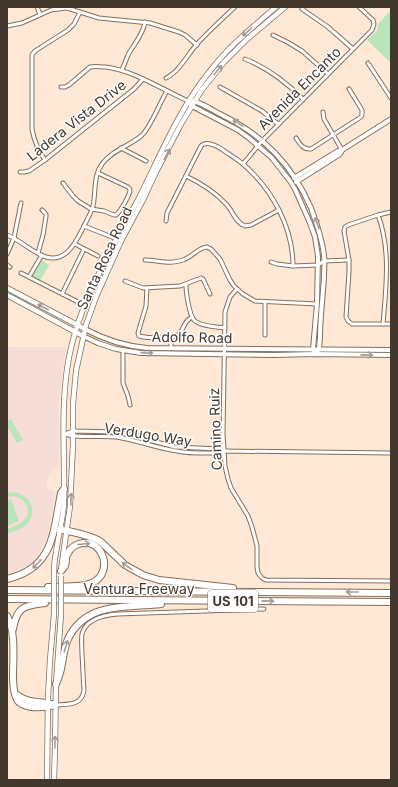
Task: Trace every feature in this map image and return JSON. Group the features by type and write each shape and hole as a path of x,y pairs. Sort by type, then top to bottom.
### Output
{"highway":[{"path":"7,579 17,577 31,569 44,556 52,541 61,493 64,489"},
{"path":"64,530 97,539 130,569 151,578 261,592"},
{"path":"10,590 49,586 85,585 93,583 99,578 104,570 103,554 92,544 81,543 76,545 66,556 65,566 61,573"},
{"name":"Ventura Freeway","path":"10,590 391,593"},
{"name":"Ventura Freeway","path":"7,600 391,602"},
{"path":"12,634 16,616 19,611 25,607 75,600"},
{"path":"56,684 61,670 68,639 76,627 91,614 112,607 197,601"},
{"path":"7,616 11,625 12,634 13,682 15,694 30,702 55,705"}],"main road":[{"name":"Santa Rosa Road","path":"54,780 55,705 61,614 61,573 64,530 65,384 69,357 78,325 88,297 188,101 210,70 226,52 276,7"},
{"name":"Santa Rosa Road","path":"47,780 48,705 54,614 54,576 56,554 70,506 75,382 83,336 89,316 121,242 194,101 224,62 246,40 285,7"},
{"name":"Adolfo Road","path":"7,288 85,329"},
{"name":"Adolfo Road","path":"7,295 83,336"}],"street":[{"path":"37,7 40,14"},
{"path":"166,78 174,73 196,45 235,7"},
{"name":"Avenida Encanto","path":"243,164 258,145 278,124 372,30 374,24 373,20 359,7"},
{"path":"7,26 22,23 51,10 67,8 99,18 144,22 179,32 185,35 196,45"},
{"path":"302,9 328,27 353,49"},
{"path":"45,160 33,138 32,55 35,51 68,30 74,24 80,12"},
{"path":"122,70 129,54 141,36 144,22"},
{"path":"273,35 302,51 328,74"},
{"path":"245,59 256,63 276,75 303,99"},
{"path":"368,63 390,94 391,98"},
{"path":"62,87 69,85 94,66 122,70 188,101 194,101 231,119 262,141 279,157 296,180 310,206 321,236 324,261 319,350 315,354 313,349 317,304 317,249 310,223 291,183 272,158 258,145 238,130 192,106 188,101"},
{"name":"Ladera Vista Drive","path":"20,172 29,171 45,160 134,89 143,79"},
{"path":"220,87 262,111 278,124"},
{"path":"296,138 304,148 313,148 359,119 362,115 361,107 349,89"},
{"path":"7,235 42,256 52,258 68,253 75,244 92,209 98,173 102,164 121,148 142,134 148,126 166,91"},
{"path":"323,112 324,119 342,150"},
{"path":"291,183 312,170 338,150 342,150 391,119"},
{"path":"166,221 167,213 201,146 204,143 208,143 218,147 243,164 262,182 268,190 279,210 288,235 293,257 293,266"},
{"path":"121,148 146,161"},
{"path":"63,183 76,200 92,209 104,211 114,216 120,211 130,191 128,187 98,173"},
{"path":"186,176 205,186 219,197 229,207 240,224 245,226 251,225 279,210"},
{"path":"7,254 14,238 21,203"},
{"path":"38,253 46,216 42,210"},
{"path":"391,212 348,225 344,231 349,260 346,312 348,321 352,324 391,324"},
{"path":"378,215 382,228 386,266 383,324"},
{"path":"84,226 117,239"},
{"path":"75,244 98,256"},
{"path":"145,260 171,263 176,262 188,258 201,248 207,247 211,249 220,259 230,280 237,289 255,301 317,304"},
{"path":"62,294 84,249"},
{"path":"29,278 42,256"},
{"path":"271,262 293,266 318,265 324,261 349,260"},
{"path":"21,273 78,302"},
{"path":"125,281 141,288 147,288 186,285 202,278 210,294"},
{"path":"186,285 188,304 194,321 214,327 225,328"},
{"path":"147,288 146,304 138,335 148,337 175,337 179,335 185,323 192,317"},
{"name":"Camino Ruiz","path":"237,289 230,297 225,312 223,423 224,466 234,492 248,516 255,536 258,573 266,580 391,581"},
{"path":"265,335 266,302"},
{"name":"Adolfo Road","path":"85,329 123,344 147,348 391,350"},
{"name":"Adolfo Road","path":"83,336 105,346 124,351 150,354 315,354 391,356"},
{"path":"171,338 171,348"},
{"path":"124,351 123,384 130,405"},
{"name":"Verdugo Way","path":"64,434 118,438 186,453 220,453 224,451 391,453"},
{"path":"55,705 77,702 82,697 84,690 82,645 83,632 86,627 97,618 118,614 264,609"}],"shaded area":[{"path":"7,347 66,347 59,404 59,468 54,469 48,477 46,489 53,490 55,493 48,535 42,548 33,561 25,567 7,574"}],"green space":[{"path":"391,10 391,63 367,40 377,31 378,24"},
{"path":"43,261 49,265 40,281 32,277 40,262"},
{"path":"11,419 23,440 17,443 7,426 7,421"},
{"path":"12,492 23,495 27,499 32,508 32,513 31,519 25,526 7,534 7,529 22,522 28,511 25,502 21,499 12,496 7,497 7,493"},
{"path":"11,499 19,521 7,526 7,501"}]}
